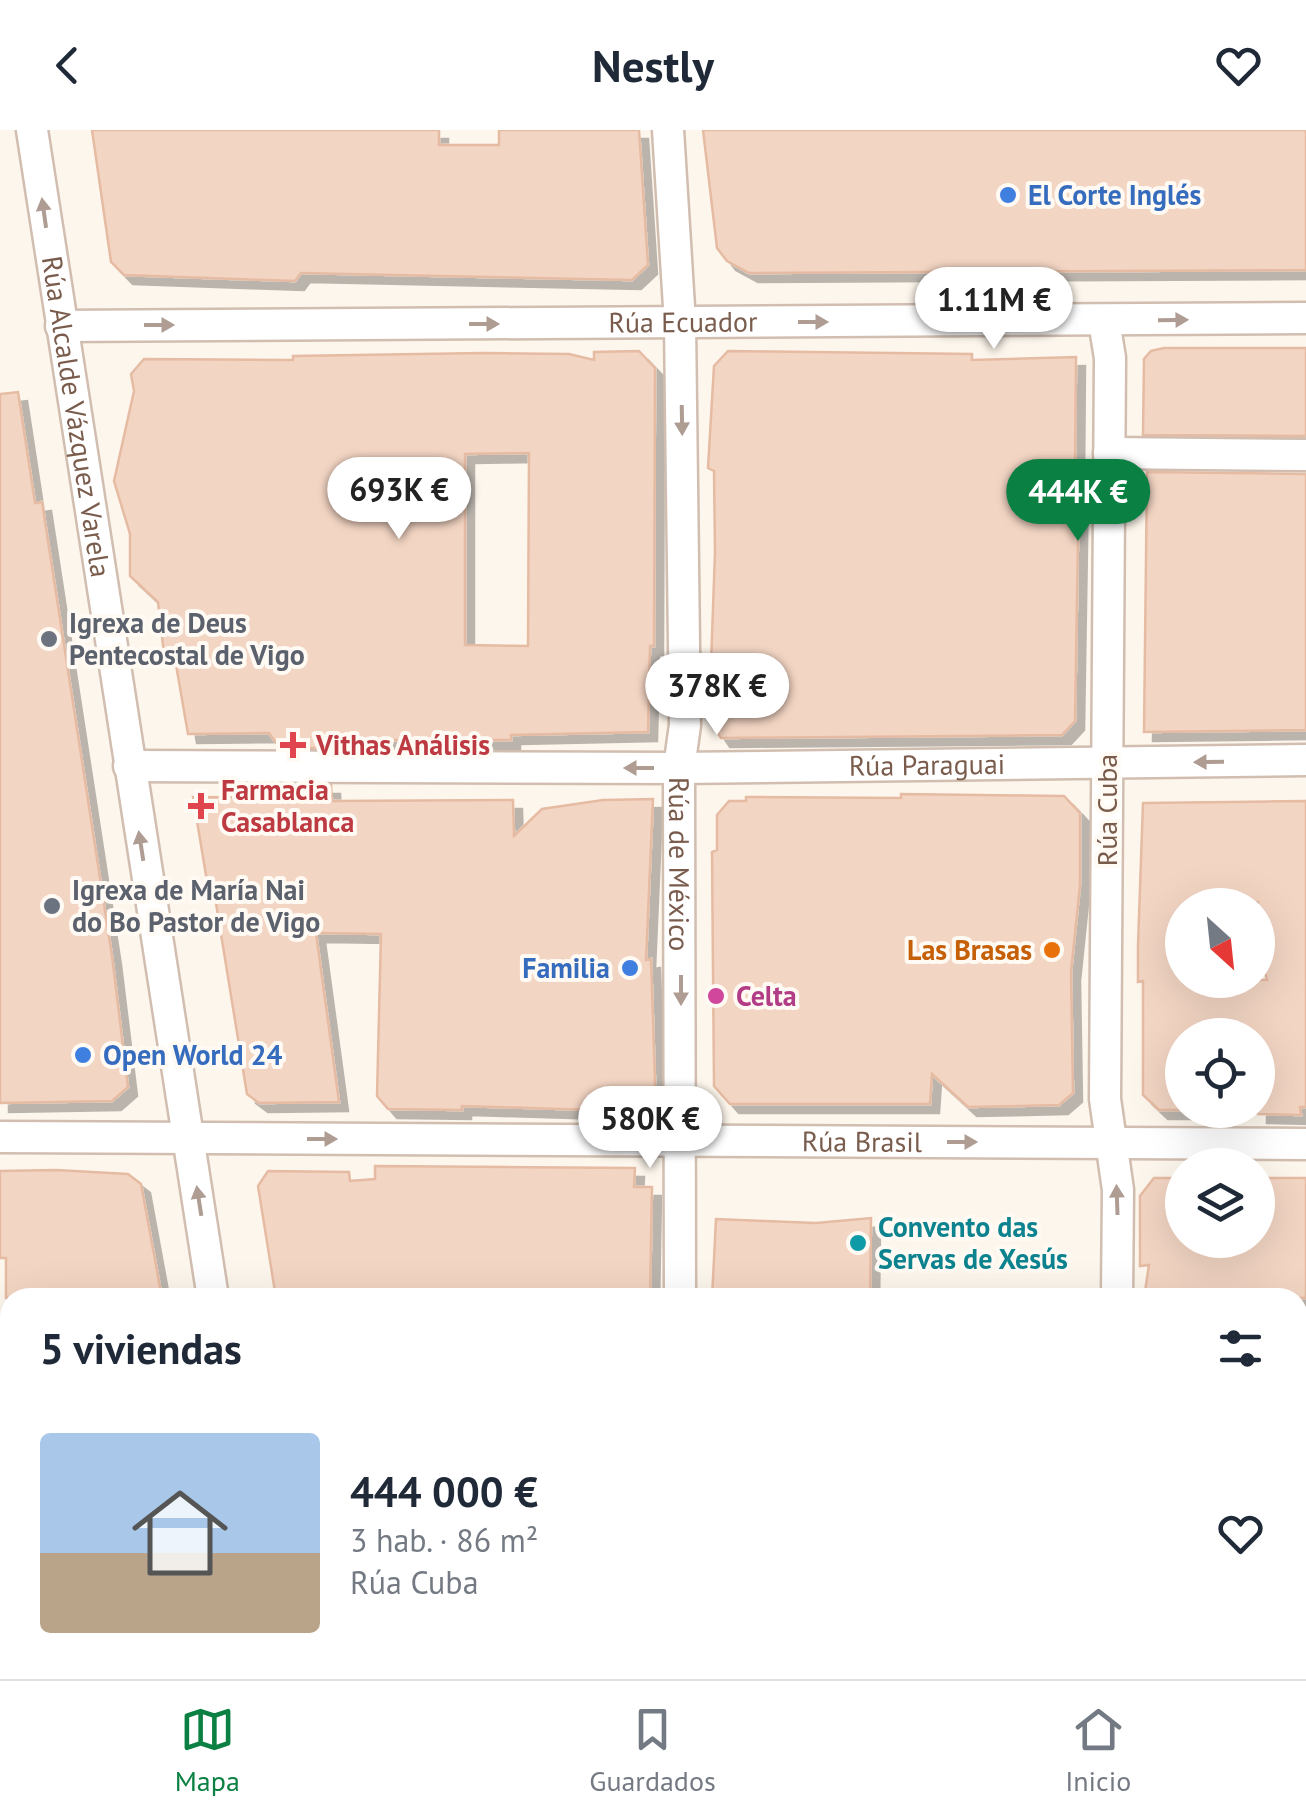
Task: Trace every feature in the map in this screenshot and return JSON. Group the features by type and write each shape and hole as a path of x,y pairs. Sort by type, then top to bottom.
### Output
{"street":[{"name":"Rúa Alcalde Vázquez Varela","path":"32,130 212,1288"},
{"name":"Rúa de México","path":"668,130 680,323 685,725 679,768 680,1288"},
{"name":"Rúa Ecuador","path":"61,326 1306,318"},
{"name":"Rúa Cuba","path":"1104,321 1110,358 1105,1099 1118,1190 1117,1288"},
{"path":"1109,453 1306,455"},
{"name":"Rúa Paraguai","path":"129,766 679,768 1306,760"},
{"name":"Rúa Brasil","path":"0,1137 1306,1144"}],"building":[{"path":"92,130 439,130 439,145 499,145 499,130 639,130 648,265 632,280 301,273 295,281 124,275 111,262"},
{"name":"El Corte Inglés","path":"703,130 1306,130 1306,270 749,273 727,261 717,248"},
{"path":"1306,348 1306,436 1143,435 1144,359 1151,351"},
{"path":"639,351 655,368 654,646 650,646 648,732 511,735 511,740 328,740 328,748 280,748 269,733 188,734 174,653 164,654 158,602 130,576 130,534 114,481 134,391 131,374 144,359 293,360 293,356 483,353 569,354 594,360 594,352","holes":["529,453 528,646 465,645 465,454"]},
{"path":"728,351 972,354 972,360 1076,357 1075,474 1079,477 1075,721 1062,735 721,738 709,720 715,552 714,471 708,468 714,366"},
{"path":"18,392 35,503 42,502 112,956 128,1087 112,1101 0,1103 0,394"},
{"path":"1147,472 1306,474 1306,730 1144,732"},
{"path":"311,785 331,785 332,801 513,800 514,836 542,809 603,800 653,799 646,960 651,959 656,1112 462,1106 462,1110 388,1109 377,1096 381,934 316,933 339,1102 259,1103 247,1094 214,891 206,875 193,797 321,798"},
{"path":"901,794 1064,796 1080,813 1080,885 1071,972 1073,1093 1059,1105 968,1107 932,1074 930,1104 730,1104 714,1086 712,852 717,850 717,815 729,801 746,801 746,797 901,798"},
{"path":"1306,801 1306,1107 1300,1107 1301,1115 1275,1114 1275,1018 1165,1018 1165,1110 1159,1110 1143,1095 1143,981 1138,982 1143,803"},
{"path":"375,1166 635,1168 634,1187 652,1187 650,1288 274,1288 258,1186 268,1171 349,1172 350,1181 375,1179"},
{"path":"0,1171 128,1174 141,1184 160,1288 6,1288 6,1258 0,1258"},
{"path":"1154,1178 1165,1178 1165,1258 1275,1258 1275,1178 1306,1178 1306,1288 1146,1288 1149,1265 1140,1266 1140,1196"},
{"path":"871,1218 870,1288 713,1288 716,1219 816,1223"}],"place":[{"name":"El Corte Inglés","path":"1008,195"},
{"name":"Igrexa de Deus Pentecostal de Vigo","path":"49,639"},
{"name":"Vithas Análisis","path":"293,745"},
{"name":"Farmacia Casablanca","path":"201,806"},
{"name":"Igrexa de María Nai do Bo Pastor de Vigo","path":"52,906"},
{"name":"Las Brasas","path":"1052,950"},
{"name":"Familia","path":"630,968"},
{"name":"Celta","path":"716,996"},
{"name":"Open World 24","path":"83,1055"},
{"name":"Convento das Servas de Xesús","path":"858,1243"}]}
